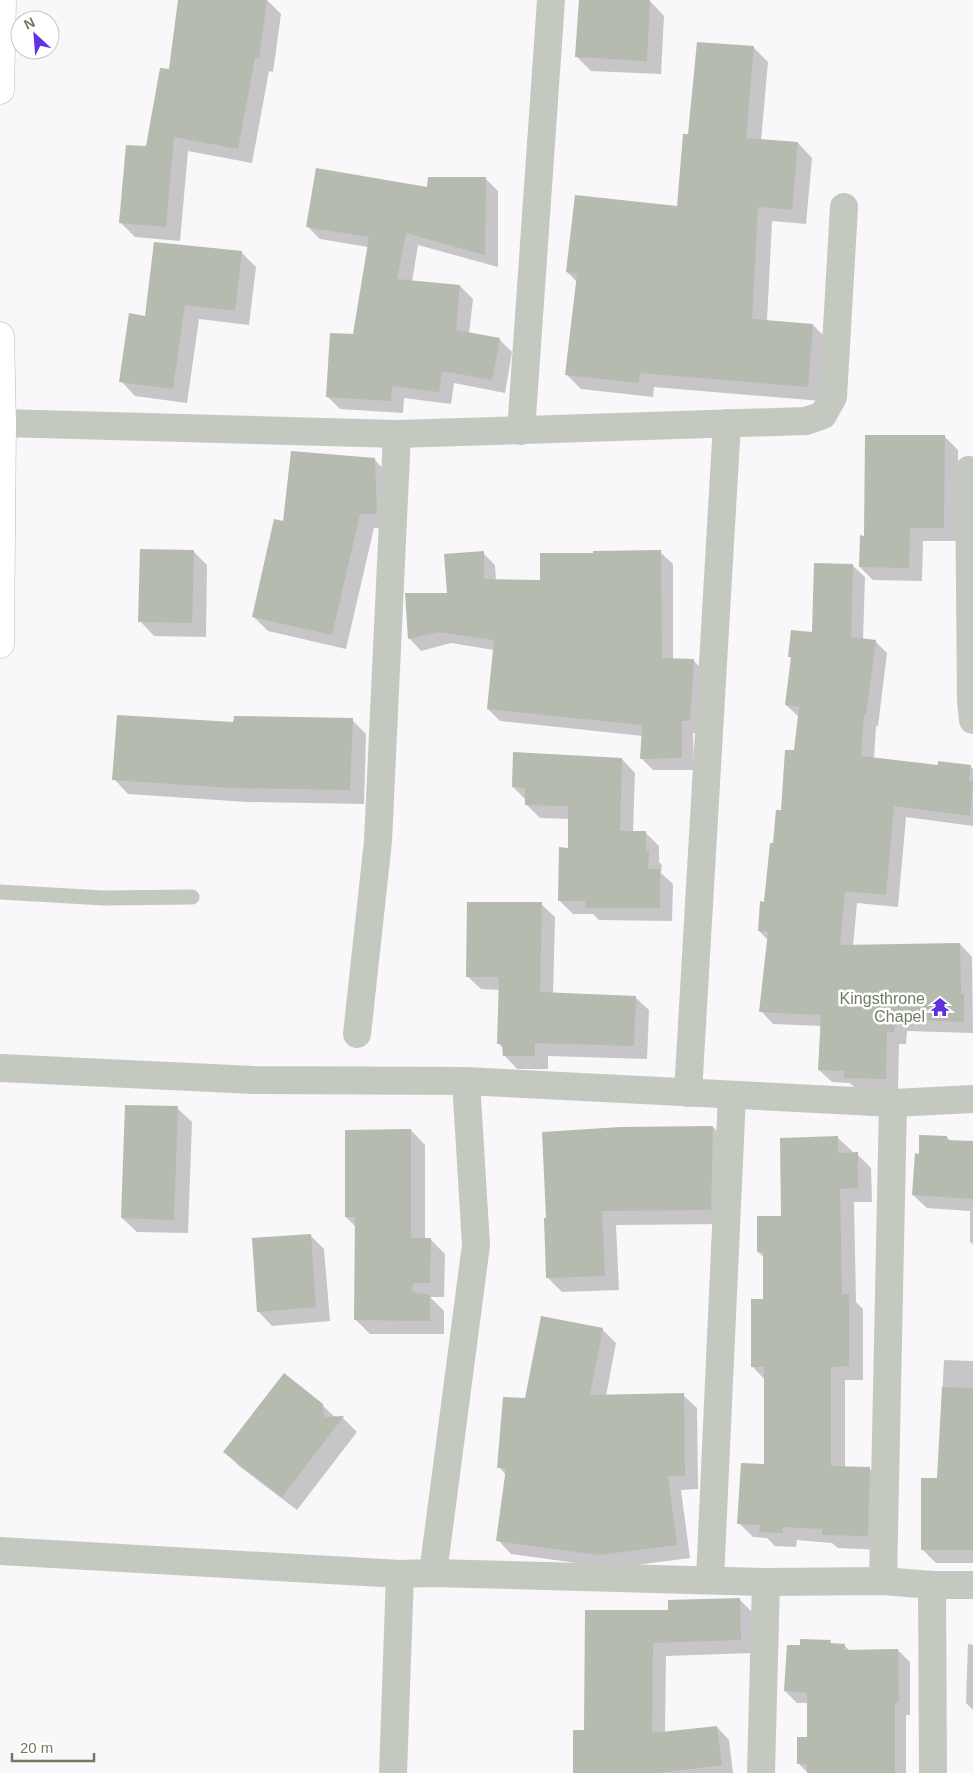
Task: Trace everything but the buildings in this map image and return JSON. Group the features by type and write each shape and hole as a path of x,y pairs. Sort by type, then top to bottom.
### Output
{"main road":[{"path":"0,90 2,0"},
{"path":"0,336 2,423 0,644"}],"street":[{"path":"521,431 551,0"},
{"path":"2,423 397,434 806,422 823,415 833,397 844,207"},
{"path":"688,1092 727,423"},
{"path":"357,1034 378,841 397,434"},
{"path":"969,470 971,701 973,720"},
{"path":"0,1068 254,1080 466,1080 893,1103 973,1099"},
{"path":"433,1573 476,1245 466,1080"},
{"path":"710,1580 732,1095"},
{"path":"883,1581 893,1103"},
{"path":"0,1551 400,1574 433,1573 766,1582 883,1581 932,1585 973,1585"},
{"path":"393,1773 400,1574"},
{"path":"762,1773 766,1582"},
{"path":"932,1585 933,1773"}],"lane":[{"path":"0,892 104,898 192,897"}],"place":[{"name":"Kingsthrone Chapel","path":"940,1007"}]}
